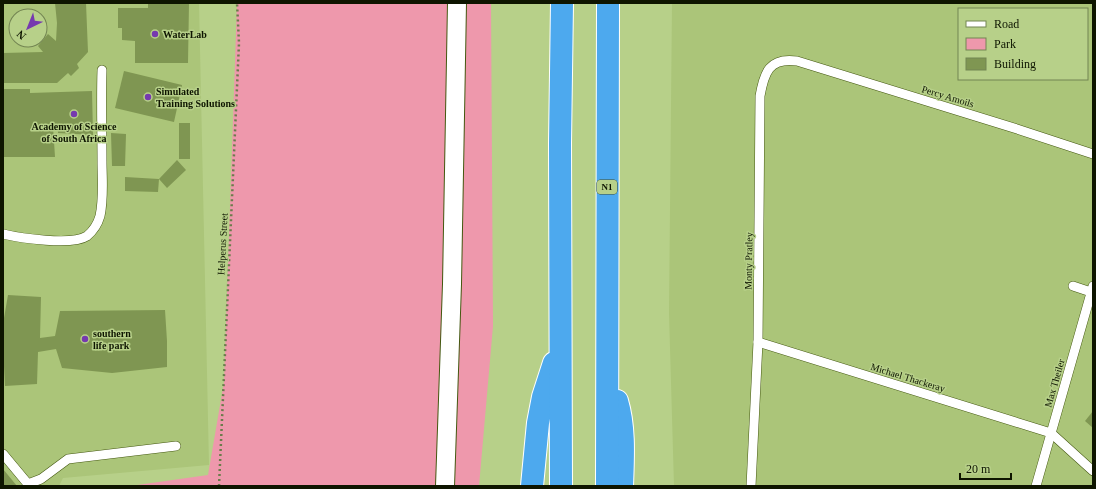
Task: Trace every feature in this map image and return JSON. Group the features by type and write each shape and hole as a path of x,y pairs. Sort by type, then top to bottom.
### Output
{"highway":[{"path":"560,486 560,143 562,3"},
{"name":"N1","path":"606,486 608,3"},
{"path":"532,486 538,423 543,397 560,345"},
{"path":"606,372 614,388 621,419 623,446 622,486"}],"street":[{"path":"445,486 452,277 457,3"}],"lane":[{"name":"Monty Pratley","path":"751,486 758,342 760,96 764,76 767,70 780,61 797,61"},
{"name":"Percy Amoils","path":"797,61 1093,154"},
{"path":"3,234 19,238 69,241 86,236 95,226 99,217 102,196 102,70"},
{"path":"1072,286 1092,289"},
{"name":"Max Theiler","path":"1036,486 1092,289"},
{"name":"Michael Thackeray","path":"758,342 1051,433"},
{"path":"1051,433 1093,471"},
{"path":"3,454 28,484 41,479 68,459 176,446"}],"path":[{"name":"Helperus Street","path":"219,486 239,43 237,3"}],"shaded area":[{"path":"3,3 199,3 209,465 63,478 59,486 3,486"},
{"path":"672,3 1093,3 1093,486 674,486 669,313"}],"green space":[{"path":"237,3 491,3 493,326 479,486 130,486 208,475 224,382"}],"building":[{"path":"55,3 86,3 88,52 77,64 79,68 71,76 68,73 57,83 3,83 3,53 43,52 40,48 48,48 48,34 56,41 57,23"},
{"name":"WaterLab","path":"148,3 189,3 188,63 135,63 135,41 122,40 122,28 118,28 118,8 148,8"},
{"name":"Simulated Training Solutions","path":"124,71 182,85 174,122 115,108"},
{"path":"3,89 30,89 30,93 92,91 93,135 58,133 58,126 53,126 55,157 3,157"},
{"path":"179,123 190,123 190,159 179,159"},
{"path":"111,133 126,134 125,166 112,166"},
{"path":"177,160 186,170 167,188 159,179"},
{"path":"125,177 159,179 158,192 125,191"},
{"name":"southern life park","path":"8,295 41,297 40,338 55,336 60,311 165,310 167,367 112,373 62,368 56,349 38,352 37,384 5,386 3,347 4,318"},
{"path":"1093,411 1093,428 1085,421"},
{"path":"3,469 17,486 3,486"}],"place":[{"name":"WaterLab","path":"155,34"},
{"name":"Simulated Training Solutions","path":"148,97"},
{"name":"Academy of Science of South Africa","path":"74,114"},
{"name":"southern life park","path":"85,339"}]}
